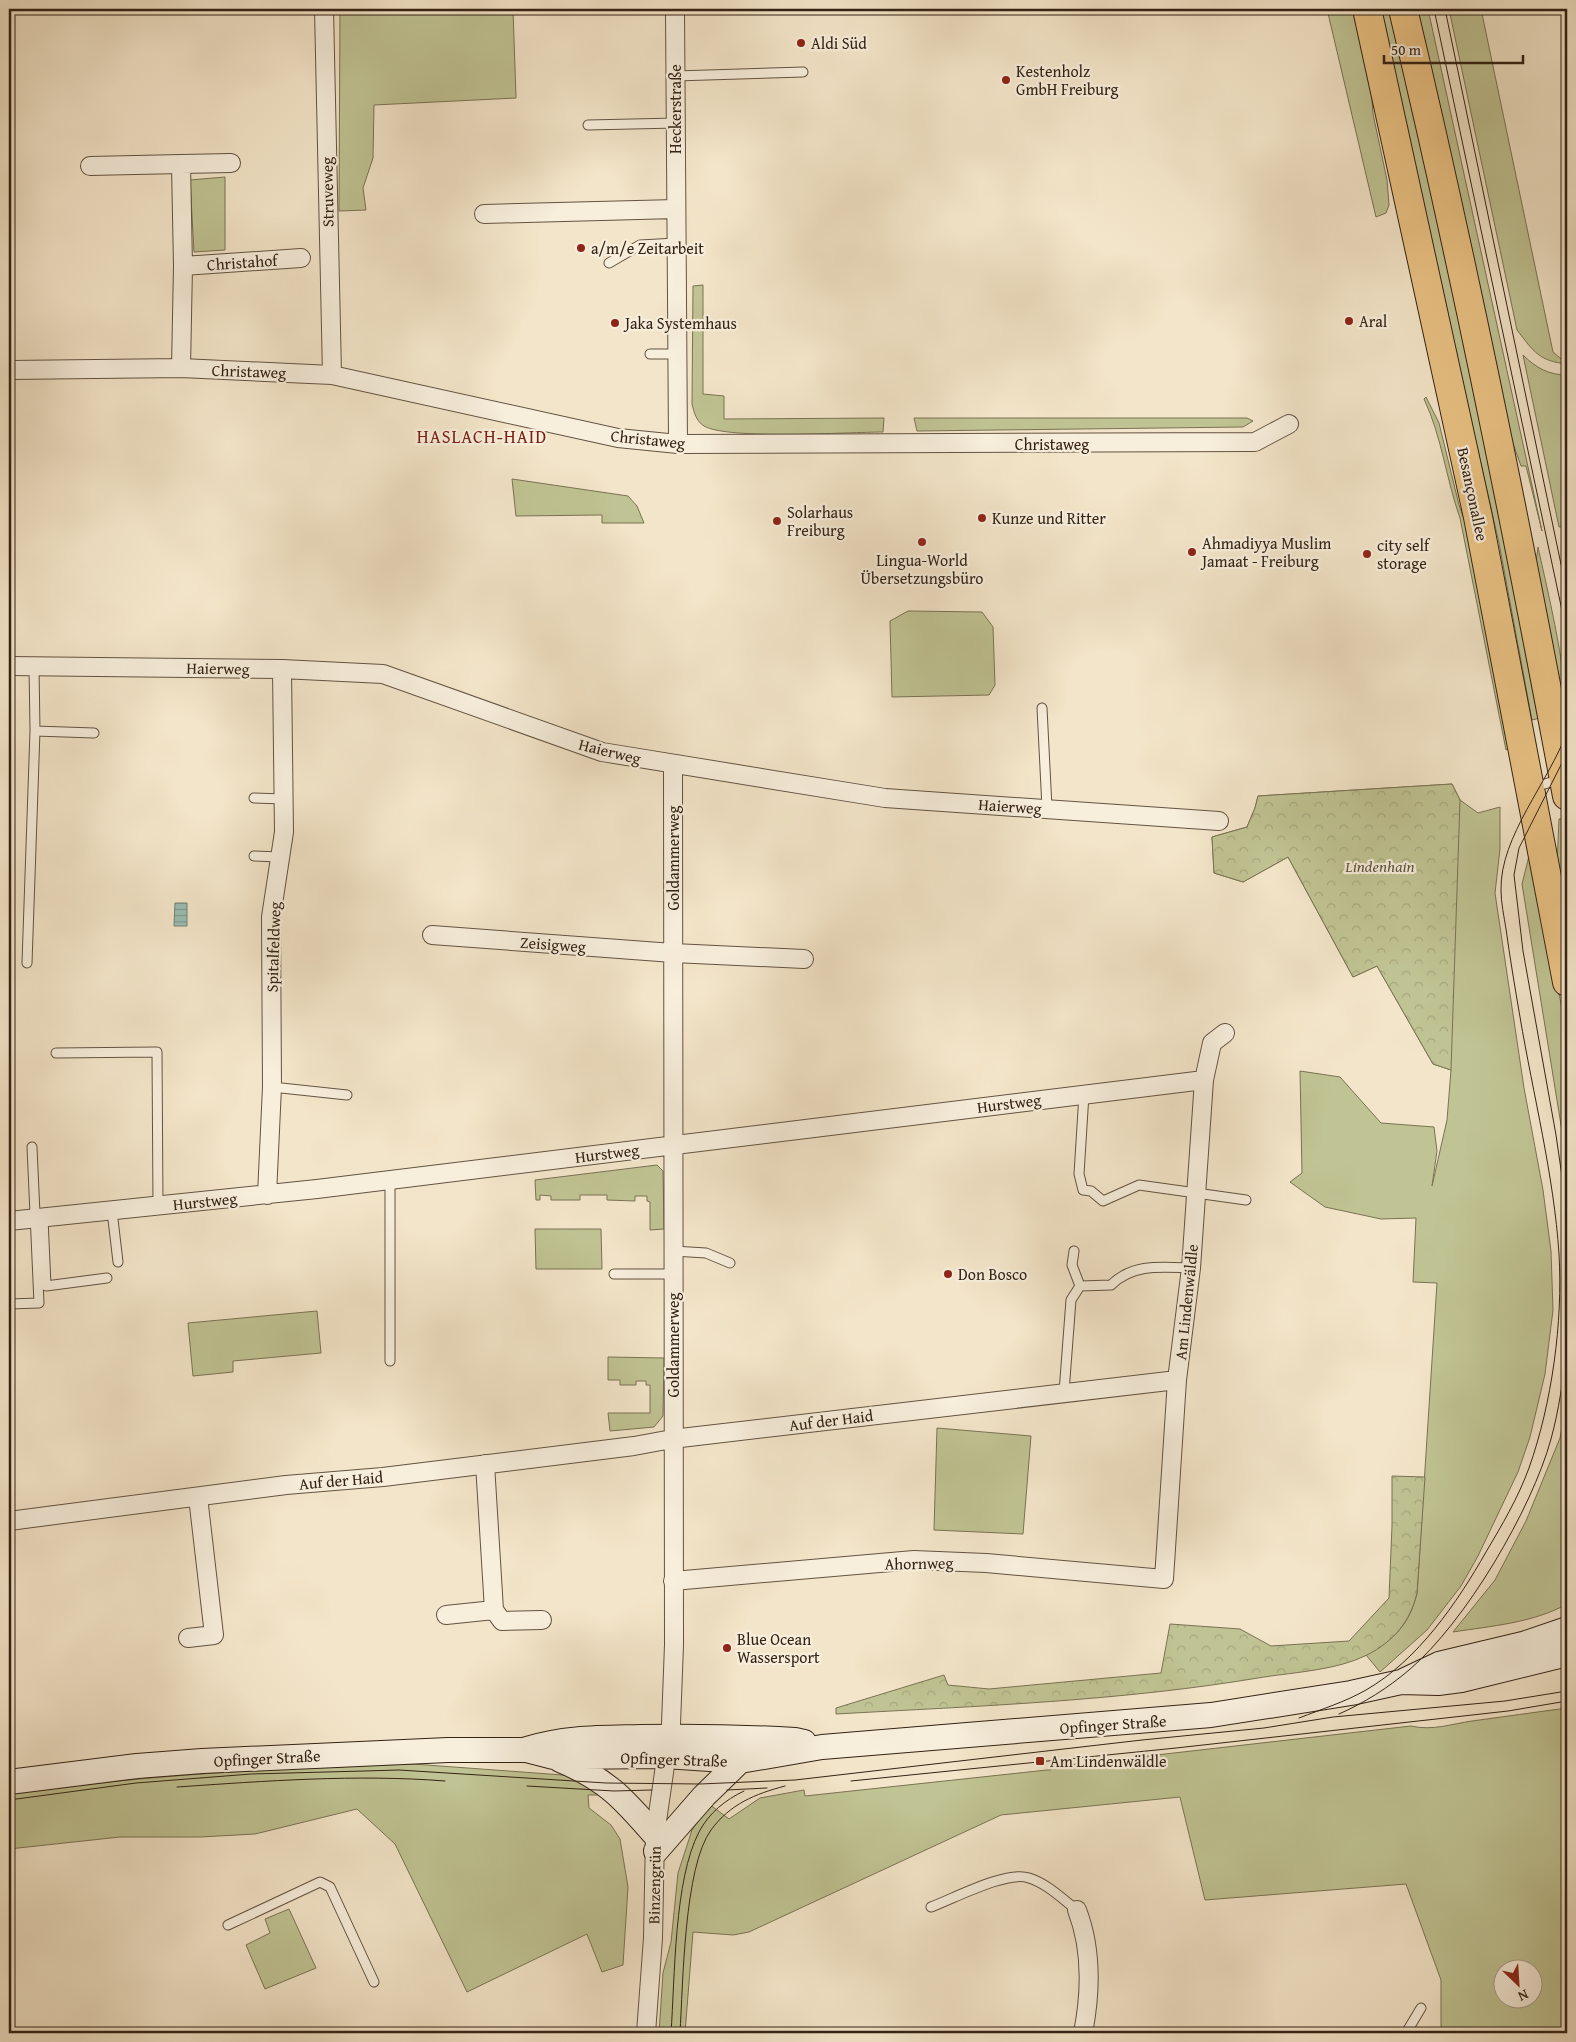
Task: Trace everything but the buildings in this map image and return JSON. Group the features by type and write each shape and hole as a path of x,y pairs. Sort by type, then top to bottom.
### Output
{"main road":[{"name":"Besançonallee","path":"1367,9 1459,425 1531,788 1567,982"},
{"path":"1403,9 1446,191 1519,543 1566,783"}],"street":[{"name":"Struveweg","path":"324,9 332,375"},
{"name":"Heckerstraße","path":"675,9 678,444"},
{"path":"90,166 231,163"},
{"name":"Christahof","path":"181,164 183,266 181,368"},
{"path":"484,214 676,209"},
{"name":"Christahof","path":"183,266 301,258"},
{"name":"Christaweg","path":"9,370 181,368 332,375 618,438 678,444 1256,442 1288,424"},
{"name":"Haierweg","path":"9,666 282,669 383,674 602,752 884,798 1219,821"},
{"name":"Spitalfeldweg","path":"267,1195 272,1087 271,917 284,832 282,669"},
{"name":"Goldammerweg","path":"667,1746 672,1699 674,1581 672,1439 675,1145 673,764"},
{"name":"Zeisigweg","path":"432,934 673,953"},
{"path":"673,953 804,959"},
{"name":"Am Lindenwäldle","path":"1164,1580 1177,1380 1191,1268 1204,1080 1212,1043 1225,1033"},
{"name":"Hurstweg","path":"9,1221 267,1195 1204,1080"},
{"name":"Auf der Haid","path":"9,1522 198,1497 634,1446 672,1439 1177,1380"},
{"path":"485,1464 494,1610 502,1621 542,1620"},
{"path":"188,1638 214,1635 198,1497"},
{"name":"Ahornweg","path":"674,1581 914,1560 986,1563 1164,1580"},
{"path":"446,1615 494,1610"},
{"name":"Opfinger Straße","path":"1401,1682 1439,1664 1523,1644 1567,1630"},
{"name":"Opfinger Straße","path":"526,1750 556,1741 592,1737 667,1746 740,1761 822,1747 1187,1718 1290,1703 1401,1682 1438,1683 1461,1680 1567,1654"},
{"name":"Opfinger Straße","path":"9,1782 137,1766 202,1761 439,1750 526,1750 554,1757 667,1746 795,1740 822,1747"},
{"name":"Binzengrün","path":"646,2033 653,1938 655,1843 667,1746"},
{"path":"554,1757 606,1783 627,1803 655,1843 740,1761"},
{"path":"1077,1910 1085,1930 1089,1954 1083,2033"}],"lane":[{"path":"675,76 803,72"},
{"path":"588,125 676,123"},
{"path":"609,263 640,245 676,243"},
{"path":"650,354 677,354"},
{"path":"27,963 35,731 34,666"},
{"path":"1042,708 1047,808"},
{"path":"35,731 94,733"},
{"path":"1531,788 1566,783"},
{"path":"254,798 284,799"},
{"path":"254,856 280,857"},
{"path":"56,1053 158,1052 158,1205"},
{"path":"272,1087 347,1095"},
{"path":"1084,1094 1079,1174 1083,1190 1091,1191 1103,1201 1138,1185 1246,1200"},
{"path":"32,1147 46,1286 107,1278"},
{"path":"390,1180 390,1361"},
{"path":"112,1211 118,1262"},
{"path":"9,1304 39,1303 38,1219"},
{"path":"673,1250 706,1253 730,1263"},
{"path":"1074,1251 1072,1266 1080,1286"},
{"path":"1080,1286 1111,1285 1119,1277 1144,1267 1191,1268"},
{"path":"614,1274 673,1274"},
{"path":"1064,1392 1071,1300 1080,1286"},
{"path":"931,1907 1007,1878 1027,1877 1045,1885 1077,1910"},
{"path":"228,1925 320,1882 330,1887 374,1982"},
{"path":"1406,2033 1420,2008"}],"green space":[{"path":"340,9 513,9 516,98 374,105 373,158 363,188 366,210 339,211"},
{"path":"1327,9 1356,9 1370,69 1373,114 1387,180 1389,205 1386,213 1376,217"},
{"path":"1377,9 1393,9 1544,717 1532,720 1499,543"},
{"path":"1416,9 1428,9 1542,531 1526,466 1521,466 1499,404"},
{"path":"1449,9 1481,9 1553,352 1567,364 1543,358 1533,350 1517,330"},
{"path":"225,177 225,250 194,252 190,180"},
{"path":"703,285 703,394 724,396 724,419 884,418 883,432 818,434 737,433 717,430 701,424 692,404 693,286"},
{"path":"1523,355 1543,370 1554,374 1567,375 1567,526 1559,527"},
{"path":"1426,397 1439,423 1459,505 1475,550 1513,745 1506,750 1460,518 1440,443 1424,399"},
{"path":"914,418 1247,418 1253,421 1243,427 917,431"},
{"path":"512,479 628,496 637,506 644,523 602,523 602,515 516,516"},
{"path":"1538,547 1561,657 1564,680 1562,708 1535,570"},
{"path":"908,611 982,612 993,627 995,685 989,695 892,697 890,621"},
{"path":"1452,784 1460,800 1478,813 1500,807 1500,849 1495,893 1524,1088 1543,1190 1551,1251 1553,1310 1545,1374 1530,1437 1518,1472 1478,1556 1461,1586 1427,1630 1380,1672 1366,1655 1385,1643 1405,1623 1417,1593 1437,1283 1413,1282 1416,1218 1381,1219 1325,1207 1290,1182 1302,1173 1300,1071 1340,1077 1381,1123 1434,1127 1437,1151 1432,1186 1447,1120 1451,1070 1433,1064 1377,966 1353,977 1288,857 1243,882 1214,873 1212,837 1247,827 1258,796"},
{"name":"Lindenhain","path":"1452,784 1460,800 1451,1070 1433,1064 1377,966 1353,977 1288,857 1243,882 1214,873 1212,837 1247,827 1258,796"},
{"path":"1559,819 1563,819 1567,842 1567,922 1557,866"},
{"path":"1532,844 1567,1037 1567,1162 1522,884"},
{"path":"657,1165 663,1171 664,1229 650,1230 650,1202 647,1201 647,1196 635,1196 635,1201 607,1200 607,1195 580,1195 580,1200 551,1200 551,1196 540,1195 540,1200 536,1200 535,1180"},
{"path":"535,1229 601,1229 602,1269 536,1269"},
{"path":"317,1311 321,1353 233,1361 233,1372 193,1376 188,1323"},
{"path":"608,1357 664,1358 663,1416 654,1427 610,1431 608,1413 650,1413 650,1385 646,1385 646,1381 636,1381 636,1385 620,1385 620,1380 608,1380"},
{"path":"1567,1402 1567,1604 1526,1620 1453,1632 1495,1580 1526,1521 1560,1438"},
{"path":"937,1428 1031,1436 1023,1534 934,1530"},
{"path":"1392,1476 1425,1477 1417,1593 1410,1613 1400,1630 1377,1650 1367,1655 1343,1664 1317,1670 1158,1692 1051,1702 836,1714 836,1708 944,1675 948,1685 989,1689 1161,1673 1170,1624 1240,1629 1271,1646 1349,1641 1389,1598"},
{"path":"1567,1708 1567,2033 1441,2033 1441,1980 1406,1884 1205,1900 1180,1797 1001,1815 749,1932 733,1935 693,1932 685,2033 659,2033 663,1973 671,1942 678,1873 692,1830 709,1804 729,1819 760,1798 804,1790 805,1796 1051,1770 1051,1767 1411,1726 1434,1727"},
{"path":"413,1764 576,1776 599,1795 588,1795 589,1808 611,1825 620,1839 628,1887 623,1965 602,1972 587,1934 467,1992 395,1844 357,1809 255,1834 200,1837 120,1837 9,1849 9,1794 59,1787 211,1773"},
{"path":"289,1909 316,1968 265,1989 246,1945 270,1933 265,1919"}],"water":[{"path":"175,903 187,903 187,926 174,926"}],"tram line":[{"path":"1434,9 1567,634"},
{"path":"1445,9 1567,593"},
{"path":"1299,1718 1342,1702 1385,1678 1403,1663 1435,1629 1475,1571 1515,1501 1525,1479 1537,1443 1550,1390 1554,1362 1559,1307 1559,1254 1553,1195 1518,1006 1501,890 1508,850 1567,732"},
{"path":"1567,753 1519,848 1514,875 1523,951 1556,1135 1567,1211"},
{"path":"1339,1714 1367,1700 1409,1670 1452,1624 1474,1595 1512,1530 1529,1498 1542,1467 1556,1417 1567,1350"},
{"path":"9,1800 136,1783 251,1774 399,1770 606,1783 700,1784 795,1780 1142,1740 1264,1728 1333,1717 1505,1701 1567,1691"},
{"path":"851,1781 1176,1748 1508,1711 1567,1701"},
{"path":"177,1787 345,1778 445,1781"},
{"path":"527,1786 614,1791 652,1790"},
{"path":"680,2033 686,1927 695,1870 702,1847 711,1830 726,1813 744,1801 785,1786"},
{"path":"727,1790 767,1788"},
{"path":"671,2033 680,1902 691,1852 699,1832 713,1813 724,1803 744,1791"}],"place":[{"name":"Aldi Süd","path":"801,43"},
{"name":"Kestenholz GmbH Freiburg","path":"1006,80"},
{"name":"a/m/e Zeitarbeit","path":"581,248"},
{"name":"Aral","path":"1349,321"},
{"name":"Jaka Systemhaus","path":"615,323"},
{"name":"Kunze und Ritter","path":"982,518"},
{"name":"Solarhaus Freiburg","path":"777,521"},
{"name":"Lingua-World Übersetzungsbüro","path":"922,542"},
{"name":"Ahmadiyya Muslim Jamaat - Freiburg","path":"1192,552"},
{"name":"city self storage","path":"1367,554"},
{"name":"Don Bosco","path":"948,1274"},
{"name":"Blue Ocean Wassersport","path":"727,1648"},
{"name":"Am Lindenwäldle","path":"1040,1761"}],"district":[{"name":"HASLACH-HAID","path":"482,436"}]}
